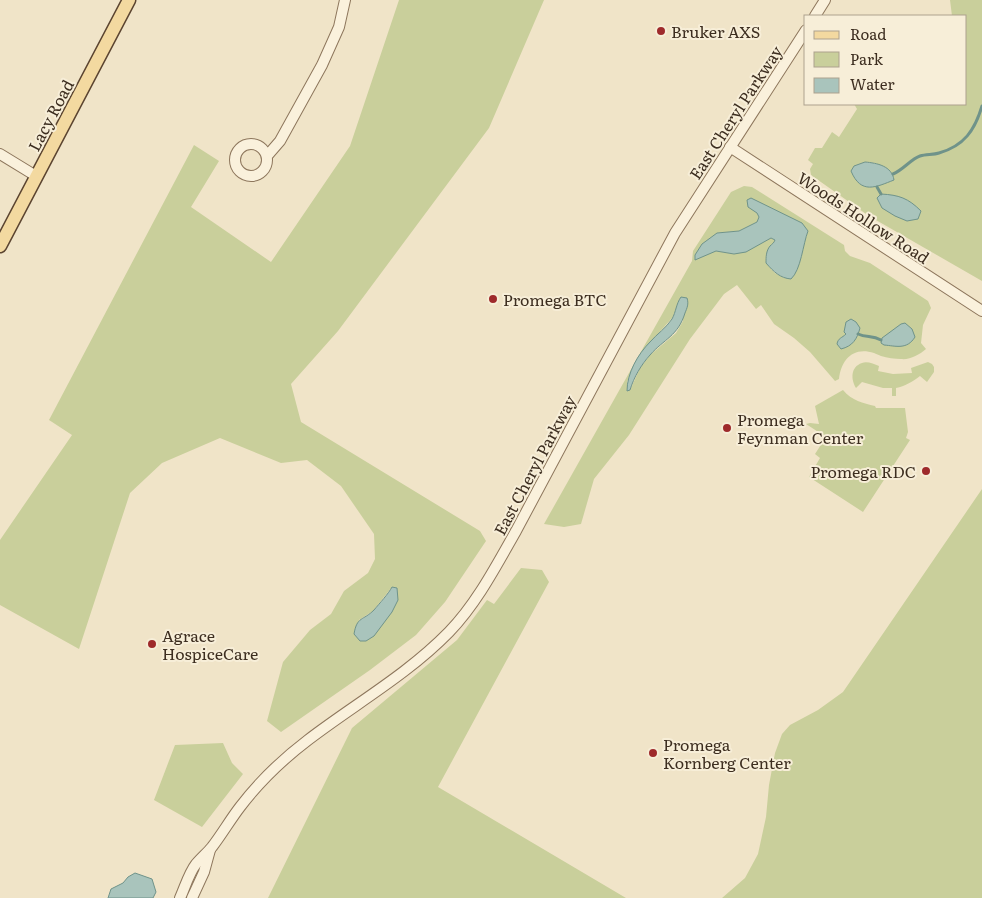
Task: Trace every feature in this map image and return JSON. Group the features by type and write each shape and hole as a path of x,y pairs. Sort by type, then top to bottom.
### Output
{"main road":[{"name":"Lacy Road","path":"0,246 129,0"}],"street":[{"path":"267,156 280,142 322,65 339,28 344,0"},
{"path":"816,15 825,0"},
{"name":"East Cheryl Parkway","path":"180,898 196,864 211,848 241,806 276,767 307,741 430,650 450,631 469,608 490,577 516,531 675,233 804,33"},
{"name":"Woods Hollow Road","path":"730,147 982,311"},
{"path":"0,154 36,176"},
{"name":"East Cheryl Parkway","path":"192,898 204,872 211,848"}],"green space":[{"path":"399,0 544,0 489,128 338,331 291,384 301,422 480,531 486,541 445,602 416,635 370,670 281,732 267,721 283,662 310,630 331,614 344,591 368,573 375,559 374,534 341,486 307,460 281,463 220,438 162,463 130,493 79,649 0,605 0,540 72,435 49,420 194,145 219,161 191,207 271,262 350,146","holes":["392,587 360,641 359,620 373,611"]},
{"path":"950,0 982,0 982,281 869,216 811,175 810,169 813,164 808,160 815,148 822,148 832,132 839,137 857,109 855,105 967,105 967,15 952,15","holes":["865,162 875,163 894,180 890,181 855,166"]},
{"path":"744,186 752,187 844,245 845,251 850,256 870,263 928,301 931,308 923,325 921,343 926,349 908,359 894,359 867,351 854,353 845,361 839,379 835,381 810,352 774,324 761,305 756,309 737,285 724,294 690,339 629,435 594,479 581,524 564,527 544,524 692,261 693,251 731,192","holes":["757,213 808,231 802,254 785,278 775,273 766,263 767,252 775,240 771,238 734,254 716,251 717,233 739,231 757,222 759,217","679,301 683,321 676,333 650,355 640,368 630,390 627,382 641,353 673,317"]},
{"path":"864,362 879,366 878,371 893,374 912,373 911,368 928,362 934,367 934,372 927,382 920,376 908,384 896,388 896,396 892,396 892,388 883,388 862,382 856,388 853,381 855,367"},
{"path":"843,390 854,399 876,408 905,408 908,432 906,438 910,440 863,512 809,477 820,458 815,454 826,437 806,424 819,424 815,406"},
{"path":"982,489 982,898 722,898 745,878 758,854 766,817 775,753 782,734 790,725 818,710 843,692"},
{"path":"521,568 542,570 549,582 438,787 626,898 268,898 352,728 457,640 487,600 494,604"},
{"path":"223,743 232,763 243,774 202,827 154,800 175,745"}],"water":[{"path":"865,162 879,164 887,168 893,175 894,180 875,187 859,184 851,171 854,166"},
{"path":"881,194 898,196 912,203 921,211 918,219 907,221 882,208 877,198"},
{"path":"751,198 802,223 808,231 797,270 791,279 777,274 766,263 768,250 775,240 771,238 746,252 734,254 716,251 695,260 695,255 702,244 717,233 739,231 757,222 759,217 757,213 748,207 747,200"},
{"path":"681,297 687,298 688,304 679,327 647,359 630,390 627,391 629,377 637,358 672,319"},
{"path":"851,319 860,328 859,332 851,344 841,349 837,344 839,339 846,334 844,332 846,322"},
{"path":"905,323 912,329 915,337 912,341 905,346 884,345 881,343 882,338"},
{"path":"392,587 397,588 398,600 392,612 374,636 366,641 360,641 354,634 357,624 374,610"},
{"path":"135,873 152,879 156,892 153,898 108,898 111,889 123,883"}],"waterway":[{"path":"893,174 917,157 937,154 948,150 962,141 972,130 982,106"},
{"path":"877,187 881,194"},
{"path":"858,334 881,340"}],"place":[{"name":"Bruker AXS","path":"661,31"},
{"name":"Promega BTC","path":"493,299"},
{"name":"Promega Feynman Center","path":"727,428"},
{"name":"Promega RDC","path":"926,471"},
{"name":"Agrace HospiceCare","path":"152,644"},
{"name":"Promega Kornberg Center","path":"653,753"}]}
